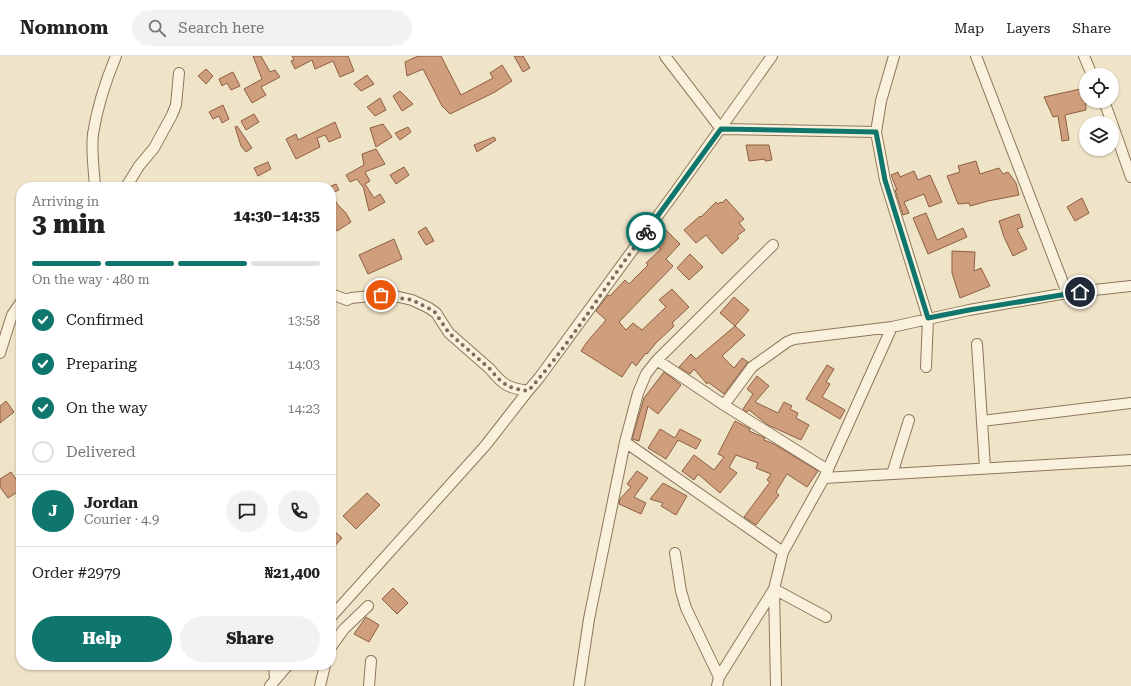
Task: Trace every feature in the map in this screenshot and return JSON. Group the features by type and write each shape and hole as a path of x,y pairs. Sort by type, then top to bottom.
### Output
{"street":[{"path":"95,182 93,160 94,133 108,75 116,56"},
{"path":"665,56 721,129"},
{"path":"336,611 485,446 539,378 583,320 772,56"},
{"path":"894,56 881,101 876,132 885,180 928,318 926,367"},
{"path":"976,56 1067,293"},
{"path":"1084,56 1089,68"},
{"path":"129,182 139,166 154,148 172,115 176,105 179,73"},
{"path":"721,129 876,132"},
{"path":"1119,143 1131,177"},
{"path":"579,686 589,619 625,442 638,393 646,374 657,360 773,245"},
{"path":"724,405 752,367 787,342 801,337 892,327 969,310 1067,293 1131,286"},
{"path":"336,296 347,300 351,298 381,295 399,297 412,300 429,308 436,313 449,333 490,369 495,376 509,387 528,391"},
{"path":"0,354 12,315 16,309"},
{"path":"776,686 774,589 783,552 826,474 892,327"},
{"path":"977,344 985,468"},
{"path":"657,360 826,474 892,474 1131,460"},
{"path":"982,421 1131,403"},
{"path":"892,474 909,420"},
{"path":"625,442 783,552"},
{"path":"675,552 684,604 718,682"},
{"path":"774,589 826,617"},
{"path":"718,682 774,589"},
{"path":"336,640 344,629 368,606"},
{"path":"369,686 371,661"},
{"path":"273,682 274,670"},
{"path":"273,682 284,670"},
{"path":"320,686 324,670"}],"building":[{"path":"253,56 261,56 270,72 275,70 280,77 261,87 266,95 252,103 244,89 262,79"},
{"path":"292,56 348,56 354,71 340,77 333,61 315,69 312,60 295,69 291,61 294,60"},
{"path":"418,56 441,56 461,95 493,78 490,73 502,65 512,81 495,92 450,114 442,106 423,69 407,76 405,62"},
{"path":"514,56 523,56 530,68 523,72"},
{"path":"206,69 213,76 206,84 198,76"},
{"path":"233,72 240,86 231,90 227,83 222,86 219,79"},
{"path":"367,75 374,84 361,91 354,84"},
{"path":"1079,89 1079,108 1086,108 1086,110 1065,115 1069,140 1062,141 1058,116 1053,117 1044,97"},
{"path":"400,91 413,104 402,111 393,96"},
{"path":"380,98 386,110 375,116 367,107"},
{"path":"223,105 229,119 222,123 219,116 213,119 209,112"},
{"path":"254,114 259,122 246,130 241,121"},
{"path":"335,122 341,137 329,142 325,135 317,138 320,147 296,159 286,139 296,134 298,140"},
{"path":"383,124 392,137 376,147 370,128"},
{"path":"237,126 252,148 246,152 241,146 235,127"},
{"path":"408,127 411,132 400,140 395,133"},
{"path":"494,137 496,140 477,152 474,145"},
{"path":"746,145 769,145 772,160 765,161 765,159 749,161"},
{"path":"376,149 385,164 365,172 370,181 365,184 374,198 380,194 385,202 369,211 363,186 357,179 350,182 346,175 364,165 362,154"},
{"path":"976,161 980,174 999,168 1003,174 1008,172 1016,183 1019,195 970,206 969,203 958,204 947,176 960,172 958,166"},
{"path":"268,162 271,169 258,176 254,168"},
{"path":"404,167 409,175 396,184 390,175"},
{"path":"914,171 918,180 930,175 942,202 929,207 924,194 904,202 909,213 903,215 895,190 897,190 891,175 898,172 900,177"},
{"path":"336,184 339,190 336,191"},
{"path":"1082,198 1089,213 1075,221 1067,207"},
{"path":"726,199 744,219 739,223 745,230 737,236 739,238 722,254 706,235 696,243 684,230 700,216 701,217 716,202 718,204 721,202 722,203"},
{"path":"336,202 346,213 351,222 337,231"},
{"path":"926,213 937,240 963,228 967,237 928,254 913,218"},
{"path":"1019,214 1023,227 1017,229 1027,249 1013,256 1004,237 999,221"},
{"path":"426,227 434,241 426,245 418,232"},
{"path":"664,228 680,244 666,259 673,266 619,322 626,330 633,323 642,330 666,307 659,300 672,289 689,307 672,323 674,326 647,354 646,353 636,366 632,362 622,377 581,351 606,320 596,311 608,295 610,296 625,280 629,284 648,265 646,263 661,249 652,241"},
{"path":"394,239 402,259 368,274 359,255"},
{"path":"952,251 975,252 974,271 981,268 990,286 960,298 952,273"},
{"path":"690,254 703,267 689,280 677,268"},
{"path":"734,297 749,310 735,326 720,313"},
{"path":"735,326 745,335 722,356 734,368 742,358 748,362 724,394 708,382 707,384 694,369 690,374 679,367 691,354 696,359"},
{"path":"827,365 834,369 826,382 830,384 822,397 845,410 840,419 806,399"},
{"path":"664,372 681,385 658,414 648,406 639,441 632,439 644,398"},
{"path":"757,376 769,386 755,402 778,413 784,402 792,406 790,409 798,413 796,418 809,425 801,440 768,425 749,410 747,412 743,409 753,394 747,389"},
{"path":"6,401 14,412 0,423 0,406"},
{"path":"735,421 750,429 749,431 765,438 764,440 774,444 818,471 807,487 787,474 776,492 779,495 756,525 744,517 770,482 767,480 771,474 756,468 758,463 736,455 729,467 737,473 720,493 698,474 694,480 682,471 694,455 714,470 724,457 718,454"},
{"path":"660,429 675,438 680,429 701,440 696,449 678,440 666,459 648,448"},
{"path":"637,471 648,478 634,497 646,503 641,514 619,504 620,499 631,487 627,484"},
{"path":"11,472 16,479 16,493 8,498 0,487 0,479"},
{"path":"663,483 687,496 676,515 661,506 663,503 650,499"},
{"path":"367,493 380,505 356,529 343,516"},
{"path":"336,533 342,538 336,545"},
{"path":"393,588 408,603 397,614 382,599"},
{"path":"366,617 379,625 369,642 354,634"}],"way so far":[{"path":"381,295 412,300 434,311 446,327 447,331 490,369 495,376 509,387 528,391 583,320 646,232"}],"route":[{"path":"646,232 721,129 876,132 885,180 928,318 1067,293 1080,292"}]}
